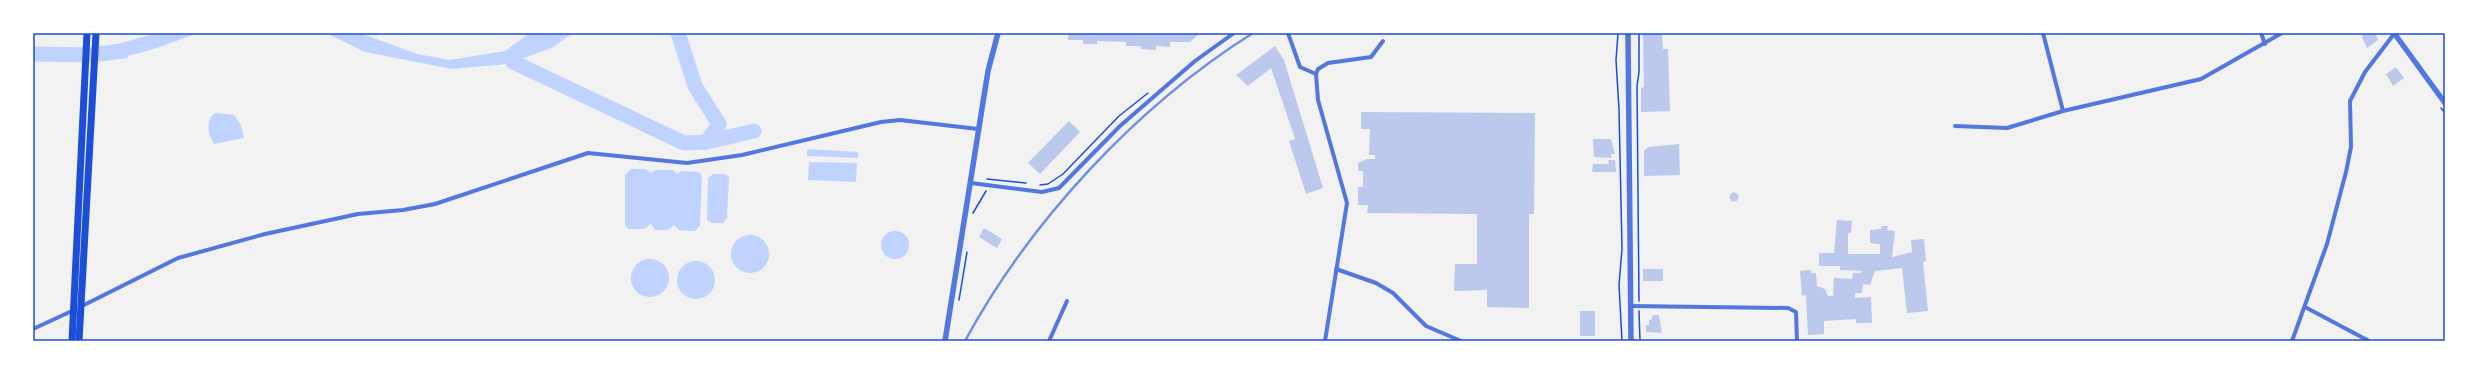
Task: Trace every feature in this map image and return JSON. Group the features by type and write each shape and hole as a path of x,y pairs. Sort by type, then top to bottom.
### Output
{"highway":[{"path":"72,341 87,34"},
{"path":"79,341 96,34"}],"street":[{"path":"945,341 971,183 978,129 988,71 998,33"},
{"path":"971,183 1042,192 1059,188 1120,126 1195,61 1234,33"},
{"path":"1288,33 1300,67 1316,74"},
{"path":"1628,33 1631,341"},
{"path":"2043,33 2063,111"},
{"path":"2261,33 2265,44"},
{"path":"1955,126 2007,128 2063,111 2201,79 2282,33"},
{"path":"2292,341 2327,244 2347,166 2351,147 2350,101 2365,72 2394,33 2445,103"},
{"path":"1325,341 1347,203 1318,100 1316,74 1318,69 1328,63 1371,58 1383,40"},
{"path":"33,329 110,294 178,258 266,234 358,214 403,210 435,204 588,153 687,163 742,155 881,122 900,120 978,129"},
{"path":"1336,269 1376,283 1393,293 1426,326 1460,341"},
{"path":"1050,341 1067,301"},
{"path":"1631,306 1788,308 1796,312 1797,341"},
{"path":"2305,307 2369,341"}],"path":[{"path":"1618,33 1616,60 1619,109 1622,249 1619,285 1621,297 1622,341"},
{"path":"1639,33 1639,72 1637,86 1640,341"},
{"path":"1039,185 1048,184 1056,179 1098,137"},
{"path":"974,208 986,192 988,177 1032,184"}],"water":[{"path":"157,33 197,33 139,53 102,59 103,48"},
{"path":"326,33 360,33 417,54 450,60 505,51 530,33 572,33 554,47 507,64 452,69 365,52"},
{"path":"33,47 80,48 80,61 33,59"},
{"path":"215,113 234,115 241,125 244,138 214,144 208,127 210,119"},
{"path":"807,149 858,152 858,158 807,156"},
{"path":"809,162 857,163 856,182 808,180"},
{"path":"631,169 646,169 651,173 656,170 673,170 677,174 681,171 699,172 702,176 700,225 695,231 679,230 674,225 668,230 655,230 651,224 644,229 629,229 625,226 625,175"},
{"path":"713,174 724,174 729,176 727,218 723,223 711,223 707,220 708,178"},
{"path":"895,231 905,235 909,245 905,255 895,259 885,255 881,245 885,235"},
{"path":"746,235 754,235 766,244 769,254 766,264 760,270 754,273 746,273 734,264 731,258 731,250 740,238"},
{"path":"646,259 654,259 666,268 669,278 666,288 660,294 654,297 646,297 634,288 631,282 631,274 640,262"},
{"path":"692,261 700,261 712,270 715,280 712,290 706,296 700,299 692,299 680,290 677,284 677,276 686,264"}],"building":[{"path":"1069,33 1200,33 1190,42 1170,42 1170,47 1156,46 1156,50 1141,49 1141,46 1126,46 1126,42 1097,41 1097,44 1083,44 1083,40 1068,40"},
{"path":"1643,33 1662,33 1663,49 1668,49 1670,111 1641,112 1641,88 1644,87"},
{"path":"2364,33 2375,33 2378,40 2367,48 2362,37"},
{"path":"1275,46 1284,60 1323,188 1306,194 1289,141 1295,139 1271,68 1248,86 1236,75"},
{"path":"2396,67 2404,78 2393,86 2386,74"},
{"path":"1361,112 1535,113 1534,214 1529,214 1529,308 1487,307 1487,290 1454,291 1455,264 1477,264 1477,214 1367,213 1368,205 1358,205 1358,187 1363,187 1363,171 1358,171 1358,163 1367,159 1375,159 1375,155 1369,155 1370,129 1361,129"},
{"path":"1069,121 1080,132 1040,174 1028,163"},
{"path":"1593,139 1611,139 1615,154 1611,154 1612,158 1594,157"},
{"path":"1679,144 1680,175 1644,176 1644,151 1648,147"},
{"path":"1608,160 1615,160 1616,172 1592,172 1593,164 1609,164"},
{"path":"1734,192 1739,197 1734,202 1729,197"},
{"path":"1837,220 1852,221 1851,233 1848,233 1848,254 1880,254 1880,244 1870,243 1870,230 1881,229 1881,226 1888,226 1887,230 1895,231 1892,257 1912,252 1911,240 1924,239 1926,261 1923,262 1928,311 1907,313 1902,268 1875,271 1870,285 1863,284 1862,293 1855,293 1855,298 1871,297 1872,323 1856,323 1856,319 1824,321 1824,334 1808,335 1806,295 1802,296 1800,271 1811,270 1811,273 1816,273 1817,286 1825,289 1828,296 1833,296 1834,278 1852,279 1853,273 1861,273 1862,271 1840,270 1840,266 1819,266 1819,253 1834,253"},
{"path":"984,228 1002,239 997,248 979,237"},
{"path":"1643,269 1663,269 1663,281 1643,281"},
{"path":"1580,311 1595,311 1595,336 1580,336"},
{"path":"1653,315 1659,315 1662,333 1646,332 1646,325 1649,325 1649,320 1651,320"}],"waterway":[{"path":"678,33 695,86 719,124 707,142"},
{"path":"33,54 90,55 123,51"},
{"path":"513,62 684,143 707,142 754,131"}],"railway":[{"path":"965,341 991,296 1021,253 1054,210 1090,169 1128,131 1168,95 1210,62 1253,33"}]}
